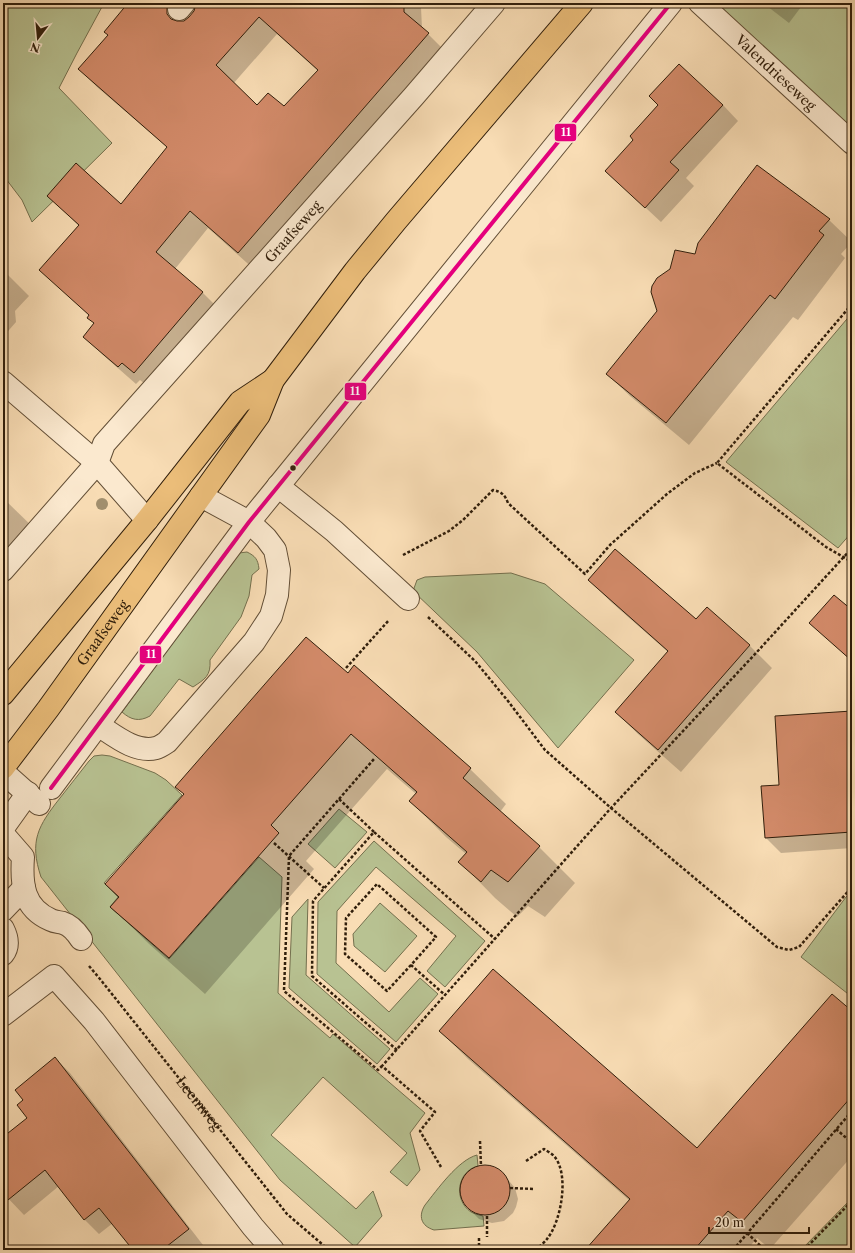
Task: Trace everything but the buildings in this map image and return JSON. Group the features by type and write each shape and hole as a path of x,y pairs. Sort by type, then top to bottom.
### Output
{"main road":[{"name":"Graafseweg","path":"3,768 48,709 259,415 273,380 355,271 582,3"},
{"name":"Graafseweg","path":"3,694 147,520 240,402 273,380"}],"street":[{"name":"Graafseweg","path":"3,570 97,463 104,444 414,96 494,3"},
{"path":"3,828 39,795 98,725 249,522 671,3"},
{"name":"Valendrieseweg","path":"700,3 852,143"},
{"path":"3,382 97,463 147,520"},
{"path":"278,486 334,531 408,599"},
{"path":"98,725 126,743 141,748 156,748 167,742 254,642 271,616 277,595 279,570 275,550 266,538 249,522 201,496"},
{"path":"3,772 39,795"},
{"path":"3,834 23,857 24,888 29,903 45,918 64,923 70,927 81,939"},
{"path":"3,910 24,888"},
{"path":"3,929 8,944 5,953 3,954"},
{"path":"3,1015 54,976 94,1021 253,1227 273,1250"}],"path":[{"path":"373,566 407,554 449,531 463,520 493,490 500,491 505,496 508,503 585,574 610,545 667,494 696,473 717,463 852,304"},
{"path":"717,463 826,547 852,562"},
{"path":"374,759 289,856 284,991 378,1070 611,808 852,548"},
{"path":"346,668 408,599 475,661 508,701 545,750 611,808 777,947 789,950 799,947 852,887"},
{"path":"339,799 494,939"},
{"path":"374,832 313,901 312,976 397,1050"},
{"path":"274,843 324,888"},
{"path":"377,884 436,937 411,965 387,991 345,954 346,918 377,884"},
{"name":"Leemweg","path":"86,963 287,1214 328,1250"},
{"path":"411,965 446,995"},
{"path":"382,1066 436,1112 420,1131 441,1167"},
{"path":"733,1250 852,1111"},
{"path":"836,1130 852,1143"},
{"path":"480,1141 481,1166"},
{"path":"526,1161 544,1149 554,1157 560,1168 562,1187 562,1205 556,1224 547,1239 535,1250"},
{"path":"510,1188 534,1189"},
{"path":"804,1250 852,1201"},
{"path":"487,1216 487,1237"},
{"path":"747,1234 766,1250"},
{"path":"478,1238 479,1250"}],"green space":[{"path":"3,3 107,3 103,5 59,88 112,143 32,222 22,200 3,175"},
{"path":"712,3 852,3 852,130"},
{"path":"852,313 852,532 838,548 726,462"},
{"path":"247,552 256,558 259,569 252,575 249,596 241,617 210,660 209,670 206,676 201,682 193,687 179,679 150,716 146,718 135,719 125,715 122,712 239,553"},
{"path":"511,573 545,584 634,660 558,748 477,652 413,591 417,580 425,577"},
{"path":"94,756 110,756 155,773 166,780 182,795 104,883 118,897 110,907 169,959 259,857 282,877 278,993 330,1038 333,1034 425,1113 410,1133 420,1170 407,1186 390,1172 407,1153 323,1077 271,1135 356,1209 373,1191 382,1216 355,1247 280,1180 41,877 37,864 36,844 41,826 52,808 89,761"},
{"path":"339,809 367,832 335,868 308,844"},
{"path":"374,841 485,941 445,987 427,971 456,936 376,867 337,911 336,963 389,1012 420,978 438,994 396,1042 317,974 318,902"},
{"path":"852,891 852,997 801,957"},
{"path":"308,899 306,975 390,1049 377,1064 289,988 292,917"},
{"path":"380,903 417,936 385,972 354,946 353,934"},
{"path":"477,1155 478,1166 471,1169 462,1180 460,1193 465,1207 471,1212 483,1216 484,1226 434,1230 426,1226 421,1217 425,1205 455,1169 470,1158"},
{"path":"852,1198 852,1250 801,1250"}],"transit line":[{"name":"11","path":"51,788 249,522 671,3"}]}
